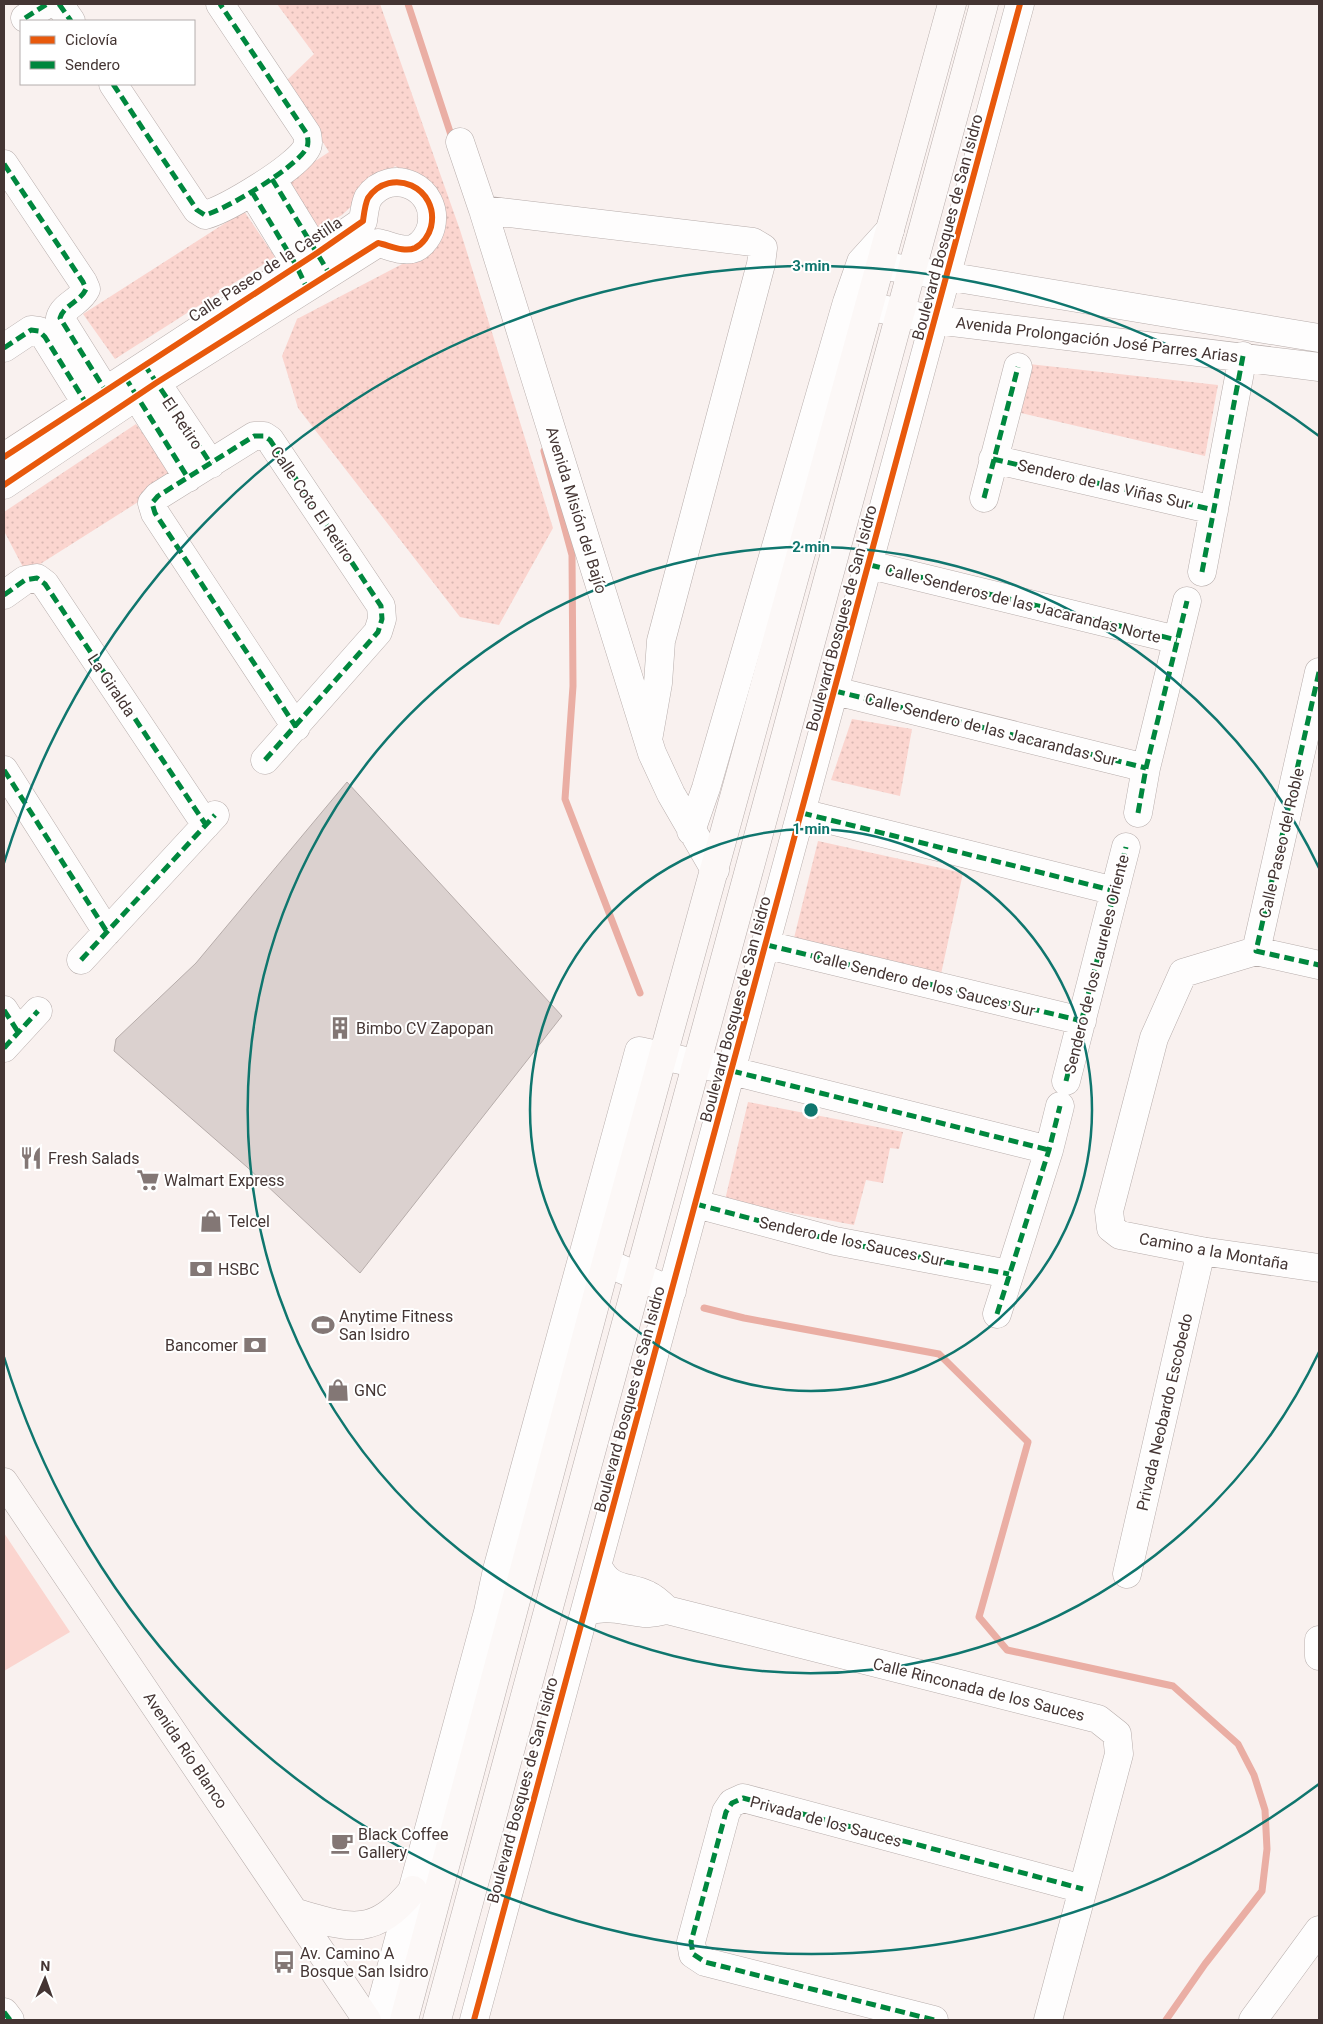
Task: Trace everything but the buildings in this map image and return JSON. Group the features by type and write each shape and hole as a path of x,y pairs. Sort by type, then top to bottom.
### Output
{"main road":[{"path":"404,2020 594,1258 651,1054 715,870 858,305 871,264 890,230 952,4"},
{"name":"Boulevard Bosques de San Isidro","path":"437,2020 984,4"},
{"name":"Avenida Río Blanco","path":"4,1482 368,2020"},
{"path":"297,1913 336,1924 372,1924 386,1918 398,1908 413,1890"}],"street":[{"path":"25,18 47,4"},
{"path":"59,4 70,20"},
{"path":"114,85 197,210 205,215 212,213 262,185 305,152 309,144 307,134 220,4"},
{"name":"Boulevard Bosques de San Isidro","path":"474,2020 870,565 1020,4"},
{"name":"Avenida Misión del Bajío","path":"460,142 483,210 648,740 671,794 715,870"},
{"path":"4,164 86,289 83,296 49,324 31,330 4,348"},
{"name":"Calle Paseo de la Castilla","path":"4,457 126,386 312,269 262,185"},
{"path":"483,210 753,242 763,248 761,264 726,399 661,641 658,683 648,740"},
{"name":"Avenida Prolongación José Parres Arias","path":"871,264 1319,338"},
{"path":"691,831 858,305"},
{"name":"Avenida Prolongación José Parres Arias","path":"858,305 936,320 1243,356 1319,367"},
{"path":"49,324 45,337 126,386"},
{"path":"1202,572 1243,356"},
{"path":"984,498 1018,367"},
{"name":"Calle Paseo de la Castilla","path":"4,485 126,386"},
{"name":"El Retiro","path":"126,386 211,464"},
{"name":"El Retiro","path":"126,386 188,478"},
{"name":"Calle Coto El Retiro","path":"266,760 296,727 378,632 382,618 381,606 270,440 264,436 254,436 158,496 152,503 155,513 296,727"},
{"name":"Sendero de las Viñas Sur","path":"994,459 1214,510"},
{"name":"Calle Senderos de las Jacarandas Norte","path":"870,565 1177,640"},
{"name":"La Giralda","path":"4,595 25,580 37,578 45,584 210,820 81,960"},
{"path":"1138,813 1146,768 1187,601"},
{"name":"Calle Paseo del Roble","path":"1256,951 1319,672"},
{"name":"Calle Sendero de las Jacarandas Sur","path":"835,691 1146,768"},
{"path":"4,770 107,932"},
{"path":"802,813 1115,891"},
{"name":"Sendero de los Laureles Oriente","path":"997,1314 1049,1150 1126,847"},
{"name":"Calle Sendero de los Sauces Sur","path":"766,945 1082,1021"},
{"path":"1256,951 1319,965"},
{"name":"Camino a la Montaña","path":"1256,951 1183,973 1154,1038 1109,1211 1111,1228 1120,1234 1202,1251 1319,1268"},
{"path":"9,1030 38,1011"},
{"path":"651,1054 732,1071 1049,1150"},
{"name":"Sendero de los Sauces Sur","path":"696,1204 835,1240 1009,1274"},
{"name":"Privada Neobardo Escobedo","path":"1127,1574 1202,1251"},
{"path":"377,2020 594,1258 672,1291"},
{"name":"Calle Rinconada de los Sauces","path":"598,1566 602,1575 613,1585 649,1595 668,1610"},
{"name":"Calle Rinconada de los Sauces","path":"585,1612 596,1608 609,1607 645,1613 668,1610 1098,1719 1117,1734 1119,1754 1048,2020"},
{"path":"1319,1640 1319,1656"},
{"name":"Privada de los Sauces","path":"934,2020 705,1962 693,1954 691,1942 726,1812 732,1803 743,1798 1083,1889"},
{"path":"1253,2020 1319,1930"},
{"path":"4,2012 10,2020"}],"shaded area":[{"path":"277,4 380,4 460,230 553,528 499,625 460,617 298,408 282,356 297,319 431,249 438,191 395,166 342,215 317,229 285,181 329,152 285,82 314,54"},
{"path":"244,211 275,257 115,359 83,314"},
{"path":"1029,364 1218,385 1205,456 1021,413"},
{"path":"136,424 176,478 26,573 4,531 4,512"},
{"path":"852,719 912,729 900,796 831,780"},
{"path":"818,841 963,873 941,974 794,938"},
{"path":"748,1102 903,1132 899,1149 890,1148 883,1183 866,1180 854,1225 725,1200"},
{"path":"4,1533 70,1632 4,1671"}],"waterway":[{"path":"408,4 453,141"},
{"path":"544,451 572,555 573,686 565,799 640,993"},
{"path":"704,1308 744,1318 939,1354 1028,1442 979,1617 1007,1650 1173,1686 1238,1744 1254,1775 1265,1810 1267,1849 1262,1891 1205,1964 1166,2020"}],"marked path":[{"path":"25,18 47,4"},
{"path":"59,4 70,20"},
{"path":"114,85 197,210 205,215 229,205 275,177 306,149 308,144 307,134 220,4"},
{"path":"4,164 83,282 86,289 65,310 60,318 105,390"},
{"path":"272,179 329,273"},
{"path":"252,192 296,265 306,286"},
{"path":"4,348 31,330 39,331 45,337 86,403"},
{"path":"1202,572 1243,356"},
{"path":"144,364 211,464"},
{"path":"984,498 1018,367"},
{"path":"125,377 188,478"},
{"path":"265,760 378,632 382,619 381,606 270,440 264,436 254,436 158,496 152,503 155,513 296,727"},
{"path":"993,459 1214,510"},
{"path":"870,565 1177,640"},
{"path":"4,595 25,580 37,578 45,584 206,825"},
{"path":"1138,813 1146,768 1187,601"},
{"path":"1319,672 1256,951 1319,965"},
{"path":"835,691 1146,768"},
{"path":"4,770 107,932"},
{"path":"802,813 1115,891"},
{"path":"81,960 215,815"},
{"path":"1066,1081 1126,847"},
{"path":"767,945 1082,1021"},
{"path":"4,1010 18,1032"},
{"path":"4,1048 38,1011"},
{"path":"732,1071 1049,1150"},
{"path":"997,1314 1049,1150 1060,1106"},
{"path":"696,1204 835,1241 1009,1274"},
{"path":"934,2020 705,1962 693,1954 691,1942 726,1812 732,1803 743,1798 1083,1889"},
{"path":"4,2012 10,2020"}],"cycle path":[{"path":"474,2020 1020,4"},
{"path":"4,457 363,221 368,198 378,188 389,183 400,182 412,186 421,192 428,201 432,213 431,227 421,244 406,250 378,243 156,383 4,485"}],"place":[{"name":"Bimbo CV Zapopan","path":"340,1028"},
{"name":"Fresh Salads","path":"31,1158"},
{"name":"Walmart Express","path":"148,1180"},
{"name":"Telcel","path":"211,1221"},
{"name":"HSBC","path":"201,1269"},
{"name":"Anytime Fitness San Isidro","path":"323,1325"},
{"name":"Bancomer","path":"255,1345"},
{"name":"GNC","path":"338,1390"},
{"name":"Black Coffee Gallery","path":"342,1843"},
{"name":"Av. Camino A Bosque San Isidro","path":"284,1962"}]}
